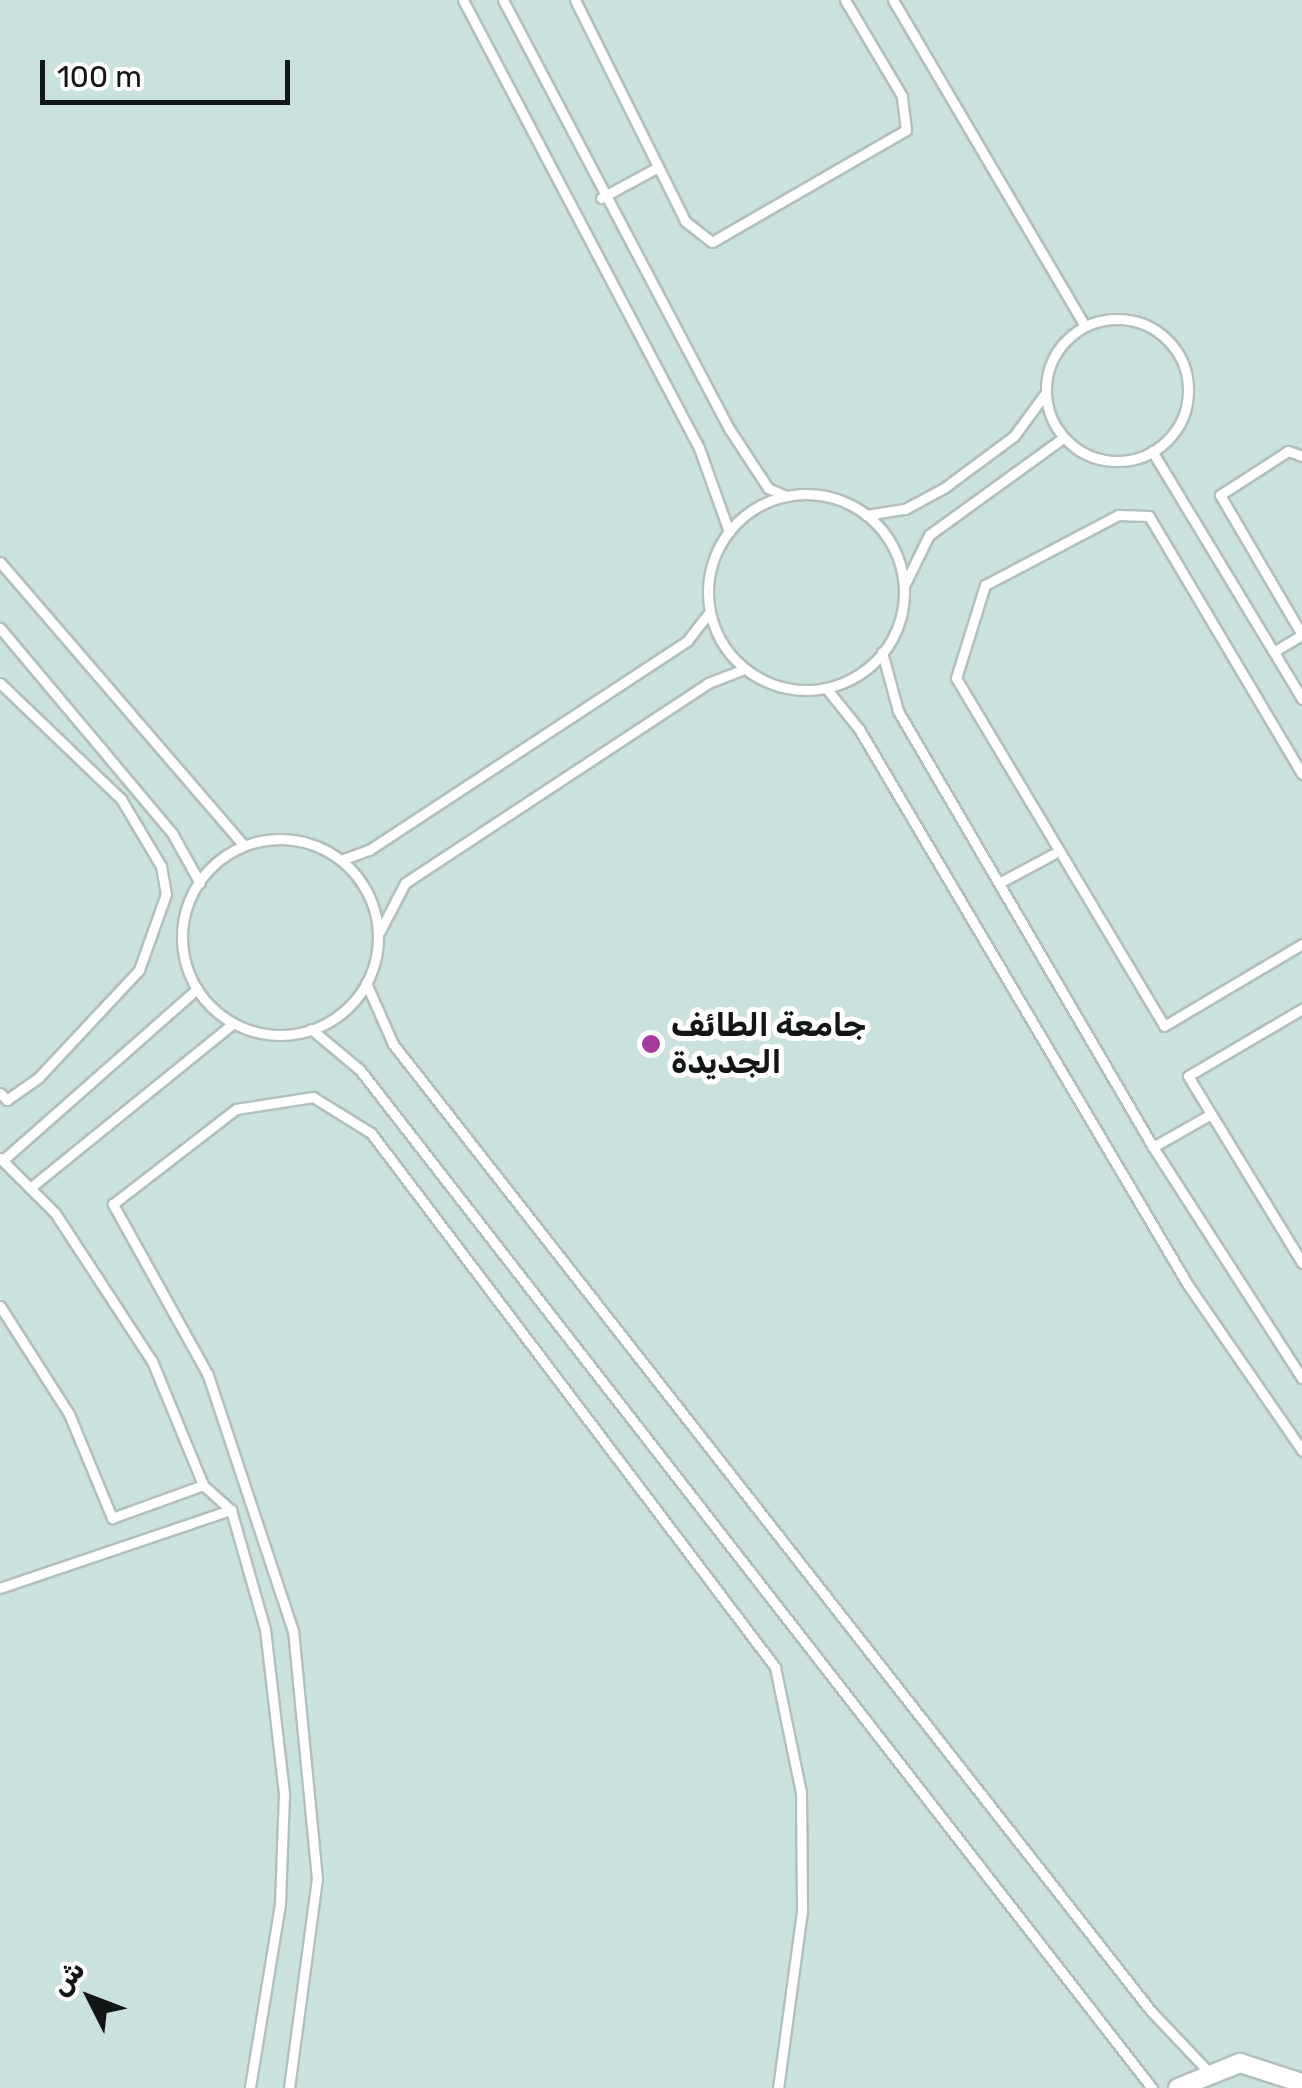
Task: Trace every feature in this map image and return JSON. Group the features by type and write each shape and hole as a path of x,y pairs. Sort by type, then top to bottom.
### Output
{"street":[{"path":"1178,2088 1207,2070 1257,2064 1300,2078"}],"lane":[{"path":"464,0 699,448 729,532"},
{"path":"502,0 601,198 747,459 786,496"},
{"path":"575,0 685,220 712,242 906,130 902,96 845,0"},
{"path":"892,0 1085,326"},
{"path":"601,198 658,166"},
{"path":"866,515 904,509 944,488 1014,436 1045,392 1054,356 1085,326 1139,322 1178,352 1185,412 1152,452 1106,461 1063,438 1045,392"},
{"path":"1063,438 930,535 904,588 882,652 898,711 1153,1148 1302,1378"},
{"path":"1275,651 1302,635 1220,495 1288,451 1302,456"},
{"path":"1152,452 1302,699"},
{"path":"882,652 826,688 775,685 745,669 710,612 709,578 729,532 786,496 836,499 866,515 897,556 904,588"},
{"path":"1302,774 1148,516 1118,515 985,586 956,678 1053,854 1164,1026 1302,944"},
{"path":"0,562 244,846"},
{"path":"341,860 370,850 688,641 710,612"},
{"path":"0,628 172,834 200,882"},
{"path":"378,934 364,885 341,860 294,840 244,846 200,882 182,940 197,989 234,1023 266,1034 310,1030 366,983 378,934 405,883 708,683 745,669"},
{"path":"0,683 121,799 161,866 166,894 139,970 38,1078 8,1100 0,1093"},
{"path":"826,688 859,728 1188,1285 1302,1450"},
{"path":"999,883 1053,854"},
{"path":"366,983 393,1044 1151,2011 1207,2070"},
{"path":"197,989 1,1159 30,1188 152,1361 202,1486 231,1510 265,1629 284,1794 280,1904 250,2088"},
{"path":"1302,1009 1188,1076 1302,1263"},
{"path":"30,1188 234,1023"},
{"path":"310,1030 360,1070 1152,2088"},
{"path":"289,2088 317,1879 294,1631 208,1376 114,1204 236,1109 313,1097 371,1133 775,1667 802,1792 802,1911 778,2088"},
{"path":"1153,1148 1209,1115"},
{"path":"0,1306 70,1414 112,1518 202,1486"},
{"path":"0,1588 231,1510"}],"shaded area":[{"name":"جامعة الطائف الجديدة","path":"0,0 1302,0 1302,2088 0,2088"}],"place":[{"name":"جامعة الطائف الجديدة","path":"651,1044"}]}
